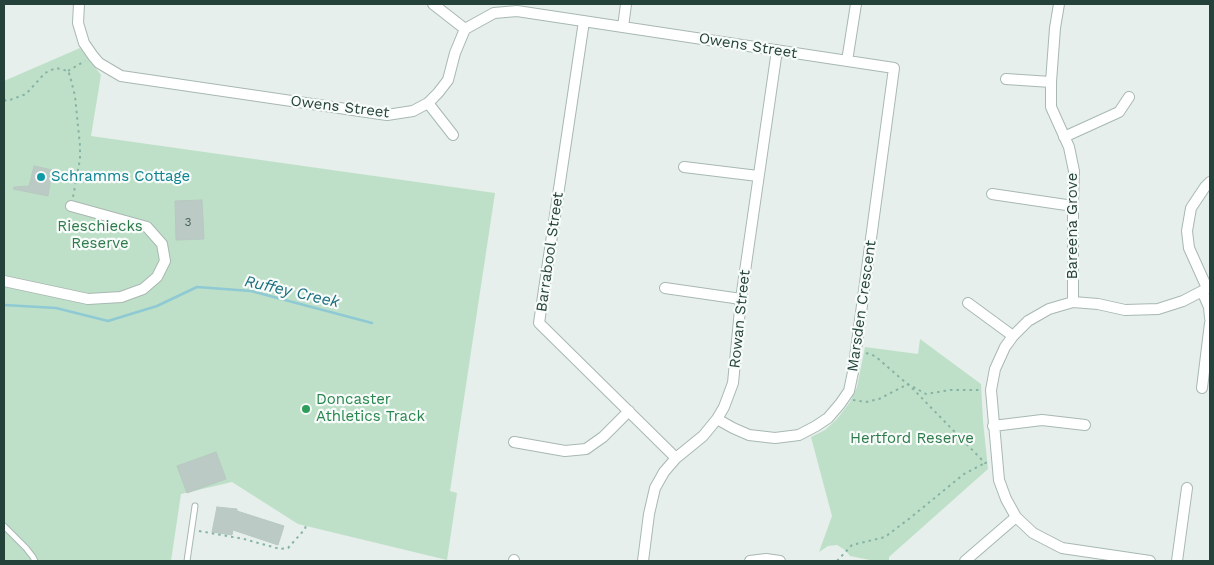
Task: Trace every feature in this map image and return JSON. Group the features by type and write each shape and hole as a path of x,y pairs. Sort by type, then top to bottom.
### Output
{"street":[{"name":"Owens Street","path":"79,4 78,23 84,43 99,62 122,76 387,115 413,111 428,103 448,80 454,52 466,30 494,13 517,11 894,68"},
{"path":"433,4 466,30"},
{"path":"623,27 626,4"},
{"path":"847,61 856,4"},
{"name":"Bareena Grove","path":"1059,4 1055,28 1052,107 1069,147 1074,171 1073,302"},
{"name":"Barrabool Street","path":"584,21 539,323 676,458"},
{"name":"Rowan Street","path":"643,560 649,514 656,488 664,472 676,458 703,436 717,419 724,407 733,383 741,298 777,50"},
{"name":"Marsden Crescent","path":"717,419 749,435 775,438 799,435 828,418 849,391 894,68"},
{"path":"1006,79 1052,82"},
{"path":"1064,137 1119,112 1129,97"},
{"path":"428,103 453,135"},
{"path":"684,167 758,176"},
{"path":"1210,182 1191,208 1187,231 1189,248 1206,289 1210,318"},
{"path":"992,194 1073,206"},
{"path":"4,281 88,299 121,297 142,289 157,277 165,261 162,244 147,227 71,206"},
{"path":"665,288 741,298"},
{"path":"1150,561 1113,559 1062,548 1033,533 1016,517 1006,500 999,480 991,390 995,369 1005,347 1013,336 1028,321 1049,309 1073,302 1098,304 1125,310 1158,309 1183,301 1206,289"},
{"path":"968,303 1013,336"},
{"path":"1202,388 1210,323"},
{"path":"514,442 565,451 586,449 603,437 629,411"},
{"path":"993,426 1042,420 1085,424"},
{"path":"1177,561 1187,488"},
{"path":"965,561 1016,517"},
{"path":"750,561 766,559 780,561"},
{"path":"643,560 655,561"}],"lane":[{"path":"187,561 195,506"},
{"path":"4,526 34,557 35,561"}],"path":[{"path":"4,100 7,101 26,94 45,73 56,68 68,71 93,56"},
{"path":"68,71 75,96 80,146 80,159 71,206"},
{"path":"856,350 875,356 908,384 986,463"},
{"path":"908,384 926,394 950,390 991,390"},
{"path":"844,398 866,402 879,399 908,384"},
{"path":"837,561 852,545 885,537 964,474 986,463 997,460"},
{"path":"192,530 244,539 280,549 288,548 305,529 306,525"}],"green space":[{"name":"Rieschiecks Reserve","path":"80,48 101,75 91,136 495,193 450,491 457,493 447,560 298,524 232,482 181,494 171,561 4,561 4,81"},
{"name":"Hertford Reserve","path":"920,339 981,384 988,469 889,557 889,561 875,561 850,556 837,545 828,546 819,552 832,516 811,437 825,430 837,419 850,402 857,387 865,347 918,354"}],"building":[{"name":"Schramms Cottage","path":"34,166 52,170 48,196 13,189 14,187 29,186"},
{"path":"202,200 204,239 176,240 175,201"},
{"path":"216,452 226,479 187,493 177,466"},
{"path":"217,507 237,509 237,511 284,526 278,545 233,530 232,535 212,532"}],"waterway":[{"name":"Ruffey Creek","path":"4,305 56,308 108,321 157,306 197,287 251,291 372,323"}],"place":[{"name":"Schramms Cottage","path":"41,177"},
{"name":"Doncaster Athletics Track","path":"306,409"}]}
